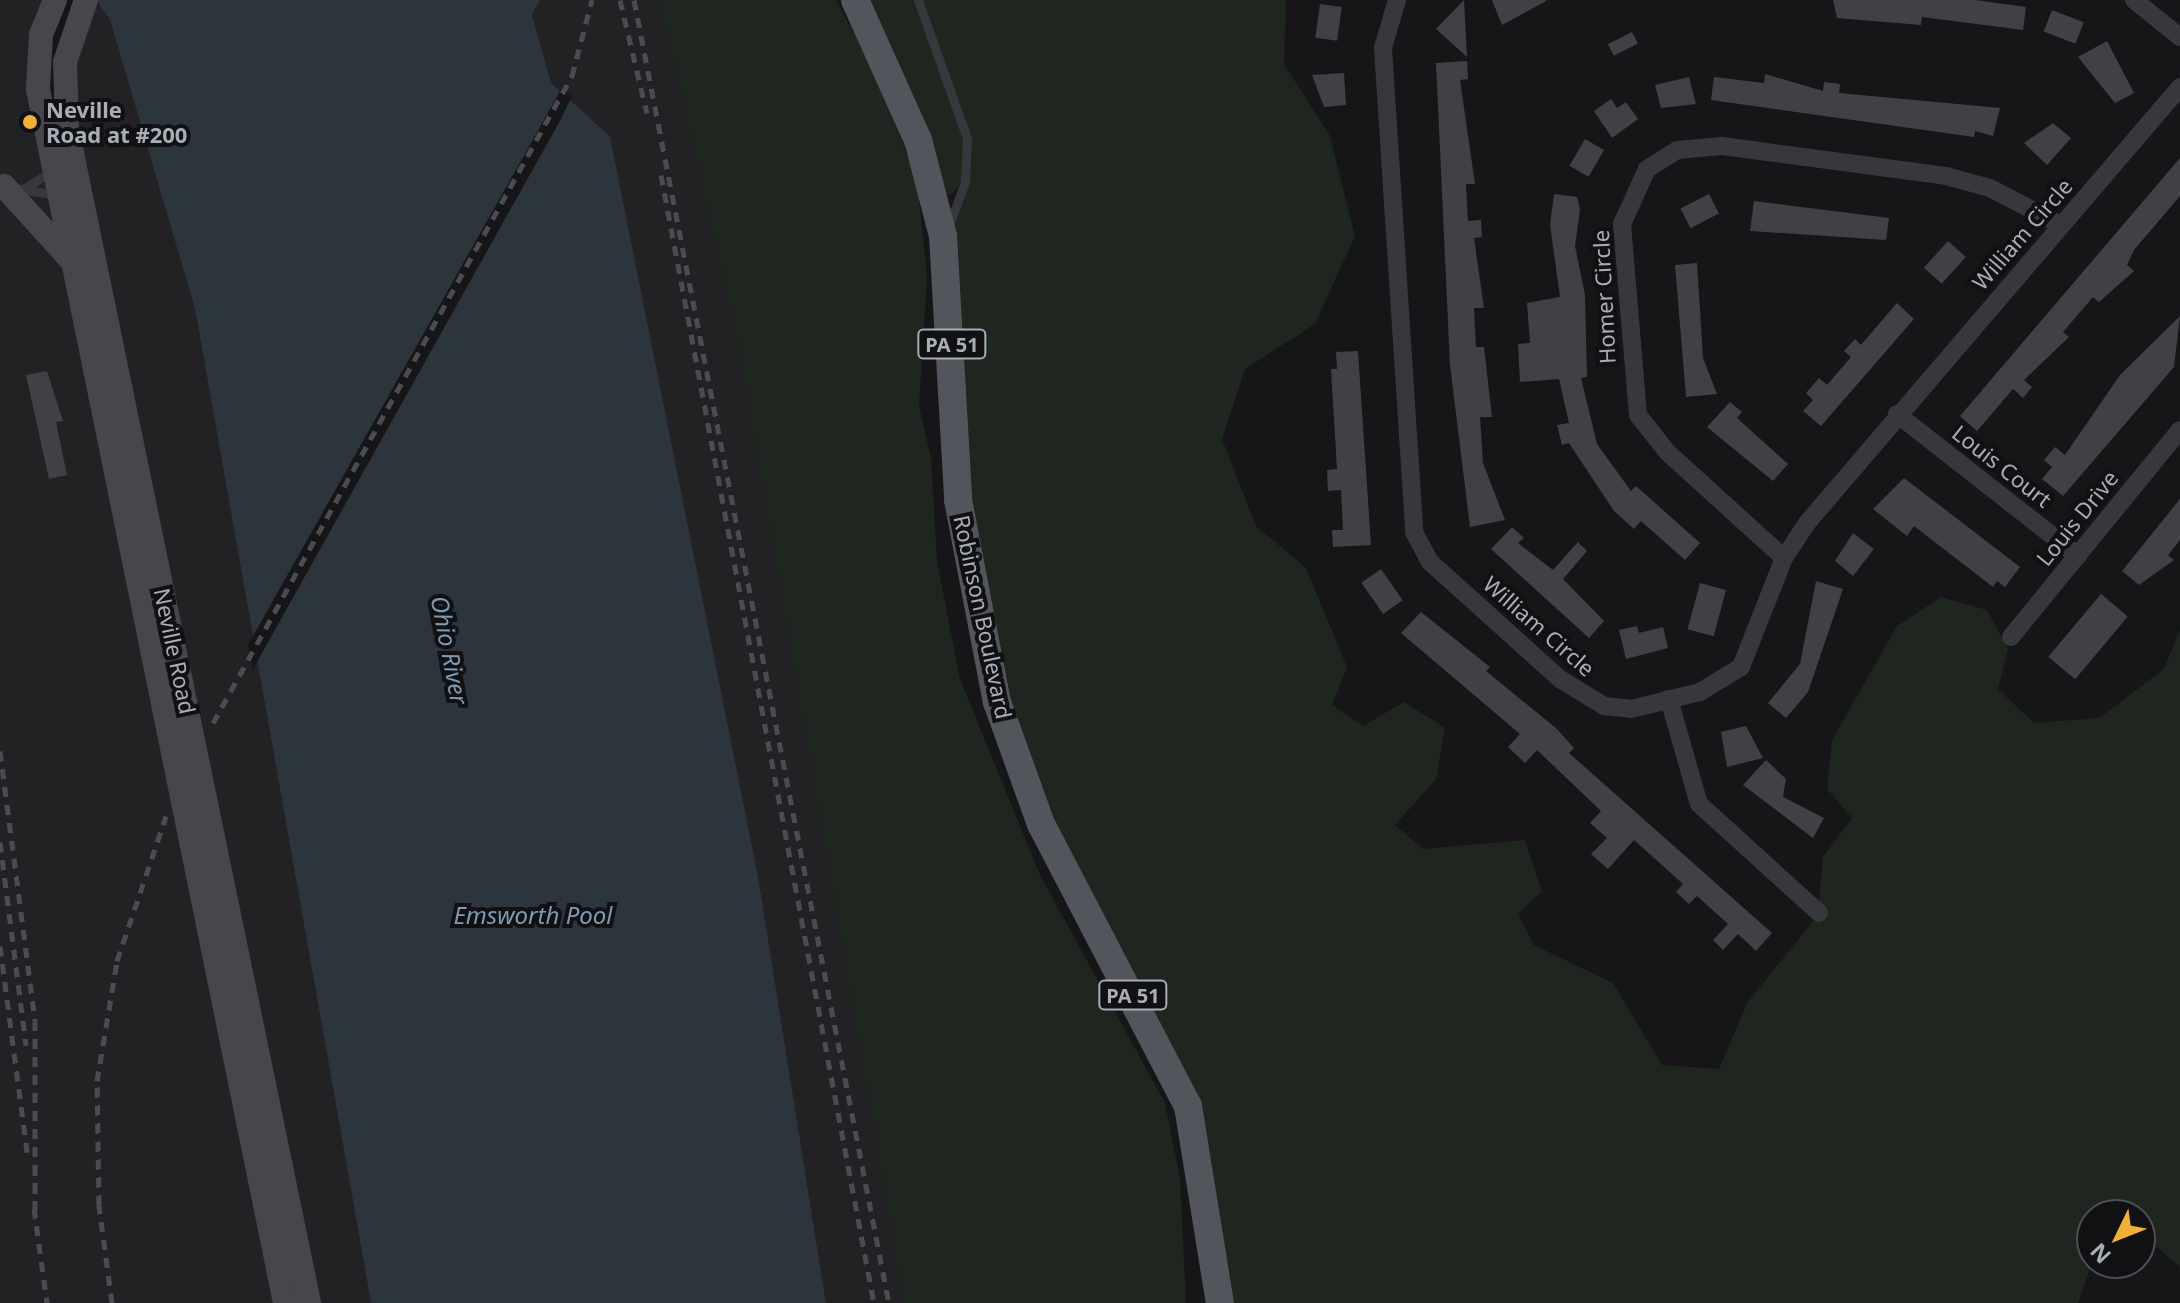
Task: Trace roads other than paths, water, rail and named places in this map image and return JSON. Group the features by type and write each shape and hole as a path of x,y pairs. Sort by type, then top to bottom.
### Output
{"main road":[{"name":"Neville Road","path":"55,0 37,61 65,168 309,1303"},
{"name":"Neville Road","path":"65,168 65,62 86,0"},
{"name":"Robinson Boulevard","path":"855,0 918,140 943,236 958,500 997,702 1041,824 1188,1106 1220,1303"},
{"path":"8,186 72,261"},
{"name":"Neville Road","path":"70,193 72,261 285,1303"}],"street":[{"name":"William Circle","path":"1397,0 1383,48 1417,540 1430,562 1580,696 1631,709 1722,682 1741,667 1784,558 1897,414 2180,87"},
{"path":"2134,0 2180,37"},
{"name":"Homer Circle","path":"1784,558 1668,453 1638,415 1622,224 1647,169 1677,150 1722,146 1946,176 1990,188 2061,225"},
{"name":"Louis Court","path":"1897,414 2078,556"},
{"name":"Louis Drive","path":"2011,637 2180,430"},
{"path":"1669,699 1699,804 1819,913"}],"lane":[{"path":"918,0 967,138 965,182 943,236"},
{"path":"8,186 65,168"},
{"path":"8,186 70,193"}],"water":[{"name":"Emsworth Pool","path":"96,0 540,0 532,15 551,83 610,136 758,876 826,1303 371,1303 195,309 110,20"}],"railway":[{"path":"213,723 572,76 592,0"},
{"path":"620,0 647,113"},
{"path":"634,0 889,1303"},
{"path":"661,175 874,1303"},
{"path":"0,751 35,1021 35,1219"},
{"path":"112,1303 99,1205 97,1081 117,961 166,816"},
{"path":"0,842 26,1045"},
{"path":"0,946 27,1152"},
{"path":"34,1208 47,1303"}],"place":[{"name":"Neville Road at #200","path":"30,122"}],"water label":[{"name":"Ohio River","path":"450,650"}]}
